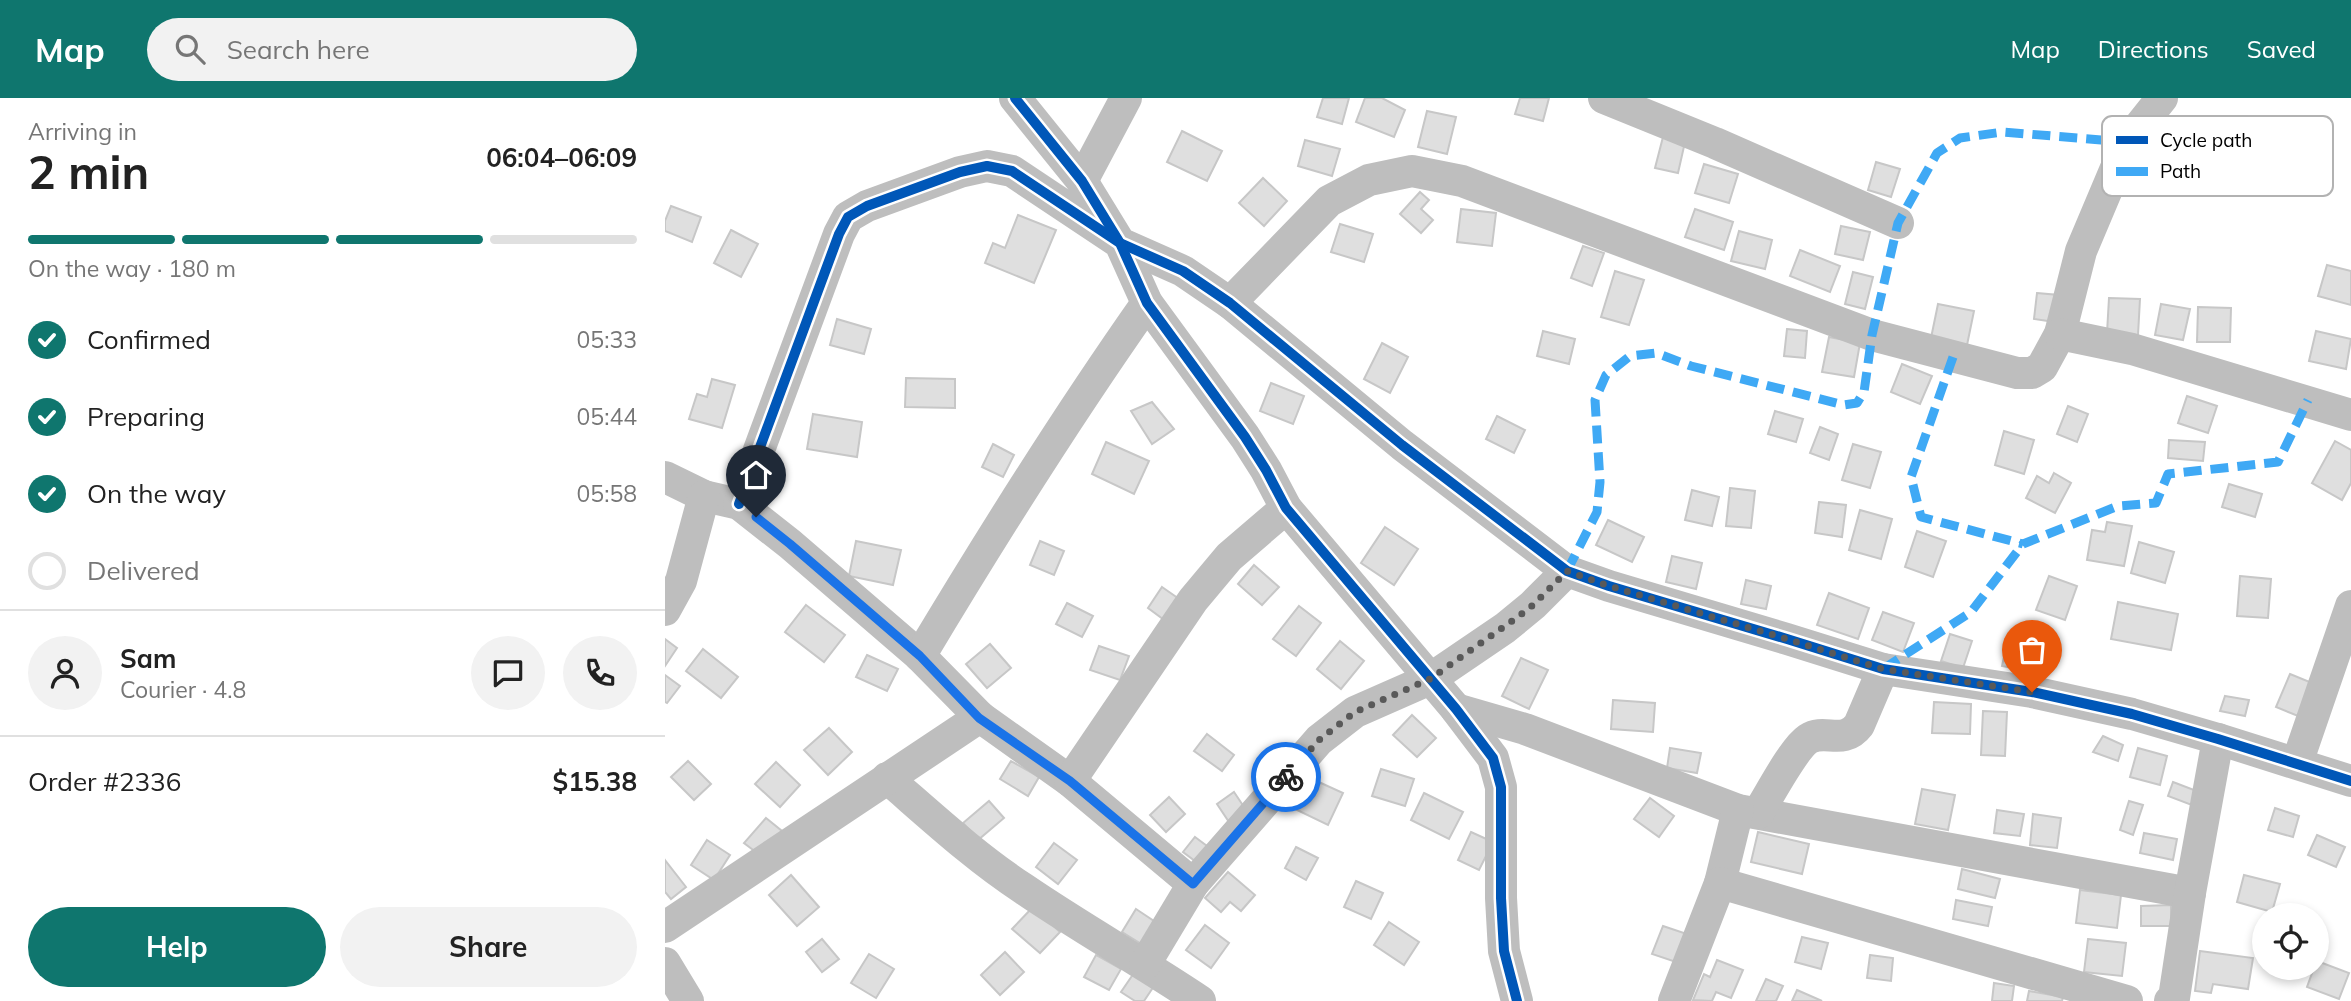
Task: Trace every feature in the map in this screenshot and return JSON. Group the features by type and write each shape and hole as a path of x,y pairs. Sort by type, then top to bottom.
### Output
{"street":[{"path":"1015,98 1081,181 1120,243 1147,303 1245,437 1286,508 1456,709 1493,758 1501,787 1504,951 1517,1001"},
{"path":"1081,181 1126,98"},
{"path":"1605,98 1898,223"},
{"path":"2147,116 2161,98"},
{"path":"739,504 839,234 848,217 867,206 987,166 1012,171 1120,243 1184,271 1230,303 1402,445 1567,571 1883,669 2032,692 2132,715 2351,780"},
{"path":"1230,303 1329,201 1369,180 1412,171 1462,181 1872,335 2017,373 2032,373 2042,368 2060,334 2081,251 2104,196"},
{"path":"920,656 1083,393 1147,303"},
{"path":"2060,334 2132,349 2351,415"},
{"path":"665,477 704,496 739,504 790,544 920,656 979,718 1070,781 1193,884"},
{"path":"665,610 681,581 704,496"},
{"path":"1070,781 1193,600 1229,557 1286,508"},
{"path":"1145,964 1193,884 1319,740 1355,712 1430,679 1524,612 1567,571"},
{"path":"2297,763 2351,606"},
{"path":"1674,1001 1748,812 1809,738 1845,736 1853,732 1859,725 1883,669"},
{"path":"1456,709 1525,729 1748,812 2190,893"},
{"path":"665,927 979,718"},
{"path":"2177,1000 2190,893 2218,739"},
{"path":"887,778 957,838 1023,889 1200,1001"},
{"path":"1720,883 2127,1001"},
{"path":"665,963 688,1001"}],"building":[{"path":"1323,98 1349,98 1342,124 1317,117"},
{"path":"1365,98 1382,98 1405,110 1394,137 1356,122"},
{"path":"1520,98 1549,98 1543,121 1515,114"},
{"path":"1427,111 1456,117 1447,154 1418,147"},
{"path":"1182,131 1222,151 1207,181 1167,162"},
{"path":"1663,137 1685,142 1678,173 1655,168"},
{"path":"1305,140 1340,149 1332,176 1298,166"},
{"path":"1876,162 1900,169 1891,197 1868,190"},
{"path":"1704,164 1738,174 1729,203 1695,193"},
{"path":"1263,178 1287,201 1264,226 1239,203"},
{"path":"1420,192 1429,200 1421,209 1433,220 1421,233 1400,214"},
{"path":"671,206 701,217 692,242 665,231 665,221"},
{"path":"1461,209 1496,213 1492,246 1457,242"},
{"path":"1695,209 1733,222 1724,250 1685,237"},
{"path":"1018,215 1056,230 1034,283 985,263 993,243 1005,248"},
{"path":"1340,224 1373,234 1364,262 1331,252"},
{"path":"1841,226 1870,232 1863,260 1835,254"},
{"path":"731,230 758,244 741,277 714,263"},
{"path":"1739,231 1772,240 1765,269 1731,261"},
{"path":"1583,246 1604,253 1592,286 1571,278"},
{"path":"1800,250 1840,266 1830,292 1790,276"},
{"path":"2327,265 2351,271 2351,305 2318,296"},
{"path":"1615,271 1644,280 1629,325 1601,317"},
{"path":"1853,272 1873,277 1865,309 1845,304"},
{"path":"2037,293 2059,295 2055,322 2034,319"},
{"path":"2109,298 2140,299 2138,335 2107,333"},
{"path":"1938,304 1974,311 1967,345 1931,338"},
{"path":"2161,304 2190,309 2183,340 2155,335"},
{"path":"2198,307 2231,308 2230,342 2197,342"},
{"path":"837,319 871,329 864,354 830,345"},
{"path":"1787,329 1807,331 1805,358 1784,356"},
{"path":"1543,331 1575,339 1569,364 1537,356"},
{"path":"2316,331 2351,339 2346,369 2309,361"},
{"path":"1829,337 1860,343 1854,377 1822,372"},
{"path":"1382,343 1408,357 1390,393 1364,379"},
{"path":"1902,364 1932,376 1920,404 1891,392"},
{"path":"906,378 955,379 955,408 905,407"},
{"path":"712,379 735,385 722,428 689,419 697,394 707,397"},
{"path":"1271,383 1304,396 1293,424 1260,411"},
{"path":"2187,396 2217,406 2208,433 2178,423"},
{"path":"1152,402 1174,429 1152,444 1131,411"},
{"path":"2068,406 2088,414 2077,442 2057,434"},
{"path":"1775,411 1803,419 1796,442 1768,434"},
{"path":"813,414 862,422 857,457 807,449"},
{"path":"1497,416 1525,430 1514,453 1486,439"},
{"path":"1820,427 1838,434 1829,460 1810,453"},
{"path":"2004,431 2034,440 2024,474 1995,465"},
{"path":"2169,440 2205,442 2203,461 2168,458"},
{"path":"2335,441 2351,450 2351,483 2342,500 2312,483"},
{"path":"1106,442 1149,461 1134,494 1092,474"},
{"path":"993,444 1014,455 1003,477 982,467"},
{"path":"1853,444 1881,452 1870,488 1842,480"},
{"path":"2054,473 2071,483 2055,513 2026,498 2037,476 2049,483"},
{"path":"2229,484 2262,494 2255,517 2222,507"},
{"path":"1730,488 1755,491 1751,528 1726,526"},
{"path":"1692,490 1719,497 1712,526 1685,520"},
{"path":"1819,502 1846,505 1842,537 1815,533"},
{"path":"1860,510 1892,519 1881,559 1849,550"},
{"path":"1608,520 1644,537 1632,562 1596,545"},
{"path":"2107,522 2132,526 2124,566 2087,560 2092,530 2105,532"},
{"path":"1385,527 1418,549 1394,585 1361,563"},
{"path":"1917,531 1946,541 1933,577 1905,567"},
{"path":"856,541 901,550 893,585 849,576"},
{"path":"1040,541 1064,551 1054,575 1030,565"},
{"path":"2139,542 2174,552 2165,583 2131,573"},
{"path":"1672,556 1702,563 1696,589 1666,582"},
{"path":"1254,565 1279,587 1262,605 1238,584"},
{"path":"2049,576 2077,586 2065,620 2036,610"},
{"path":"2240,576 2271,579 2268,618 2237,616"},
{"path":"1746,580 1771,586 1766,609 1741,604"},
{"path":"1162,587 1182,601 1167,622 1148,608"},
{"path":"1829,593 1869,608 1858,639 1817,625"},
{"path":"2118,602 2178,614 2171,650 2111,639"},
{"path":"1067,603 1093,616 1082,637 1056,624"},
{"path":"806,605 845,635 824,662 785,632"},
{"path":"1299,606 1321,623 1296,656 1273,639"},
{"path":"1883,612 1914,623 1903,652 1872,640"},
{"path":"1950,634 1972,641 1963,668 1941,661"},
{"path":"2008,638 2034,643 2028,671 2002,666"},
{"path":"665,639 677,648 665,666"},
{"path":"1340,641 1364,661 1341,689 1317,669"},
{"path":"990,644 1011,668 987,688 966,664"},
{"path":"1099,646 1129,656 1120,680 1090,670"},
{"path":"703,649 738,677 721,698 686,671"},
{"path":"867,655 898,669 887,691 856,677"},
{"path":"1521,658 1548,670 1529,709 1502,696"},
{"path":"2290,674 2317,685 2303,718 2276,707"},
{"path":"665,675 680,686 667,703 665,702"},
{"path":"2225,696 2249,700 2245,716 2220,711"},
{"path":"1613,700 1655,703 1653,732 1611,729"},
{"path":"1934,702 1971,704 1970,734 1932,733"},
{"path":"1983,711 2007,712 2005,756 1981,755"},
{"path":"1412,715 1436,738 1417,757 1393,735"},
{"path":"829,728 852,752 828,775 804,750"},
{"path":"1207,734 1234,755 1222,771 1194,751"},
{"path":"2103,736 2123,745 2118,761 2093,752"},
{"path":"1670,748 1701,753 1697,773 1667,768"},
{"path":"2138,748 2167,756 2160,785 2130,777"},
{"path":"688,761 711,784 694,800 671,777"},
{"path":"1011,761 1039,777 1028,796 1000,779"},
{"path":"776,762 800,785 780,807 755,784"},
{"path":"1381,769 1414,779 1405,806 1372,796"},
{"path":"1310,778 1343,793 1328,825 1295,809"},
{"path":"2173,782 2202,793 2197,807 2168,796"},
{"path":"1922,789 1955,795 1948,830 1915,824"},
{"path":"1234,792 1246,810 1229,822 1217,804"},
{"path":"1424,793 1463,812 1449,839 1411,820"},
{"path":"1169,797 1185,814 1166,832 1150,815"},
{"path":"1650,798 1674,816 1659,837 1634,819"},
{"path":"989,801 1004,818 978,840 963,823"},
{"path":"2129,801 2143,805 2133,835 2120,830"},
{"path":"2275,808 2299,816 2293,837 2268,830"},
{"path":"1997,810 2024,814 2020,836 1994,833"},
{"path":"2033,814 2061,818 2057,848 2030,845"},
{"path":"766,818 782,831 761,856 744,843"},
{"path":"1471,832 1493,842 1479,870 1458,860"},
{"path":"1758,832 1809,844 1802,874 1751,862"},
{"path":"2144,833 2177,839 2173,860 2140,853"},
{"path":"2317,835 2345,847 2336,867 2308,855"},
{"path":"1195,837 1211,849 1199,864 1183,852"},
{"path":"707,840 730,855 714,880 691,865"},
{"path":"1054,843 1077,860 1058,884 1036,867"},
{"path":"1296,847 1318,858 1306,880 1285,868"},
{"path":"665,860 686,887 671,899 665,892"},
{"path":"1962,869 2000,879 1995,898 1958,889"},
{"path":"1228,872 1255,895 1241,911 1230,902 1221,912 1205,898"},
{"path":"791,875 819,907 797,926 769,895"},
{"path":"2244,875 2280,884 2275,903 2252,903 2252,906 2237,902"},
{"path":"1356,881 1383,893 1371,919 1344,907"},
{"path":"2080,890 2121,895 2117,928 2076,923"},
{"path":"1956,900 1992,907 1988,926 1953,919"},
{"path":"2171,905 2171,926 2141,926 2141,906"},
{"path":"1033,907 1060,932 1040,953 1012,929"},
{"path":"1136,909 1157,923 1143,945 1122,932"},
{"path":"1389,922 1419,942 1404,965 1374,945"},
{"path":"1205,925 1229,943 1211,968 1186,950"},
{"path":"1663,926 1693,936 1682,964 1652,954"},
{"path":"1802,937 1828,943 1821,969 1795,962"},
{"path":"822,939 839,959 822,972 806,952"},
{"path":"2088,939 2126,943 2122,976 2084,972"},
{"path":"2200,951 2252,958 2248,989 2213,984 2211,993 2195,991"},
{"path":"1005,952 1024,972 1000,995 981,975"},
{"path":"869,954 894,969 876,998 851,983"},
{"path":"1096,955 1121,969 1109,990 1084,977"},
{"path":"1870,955 1893,958 1891,981 1867,978"},
{"path":"1717,960 1743,970 1731,998 1716,992 1712,1001 1693,1000 1704,974 1710,977"},
{"path":"2329,966 2349,973 2339,999 2307,987 2310,980 2329,980"},
{"path":"1136,970 1156,983 1144,1001 1135,1001 1121,992"},
{"path":"1766,979 1783,986 1776,1001 1756,1001"},
{"path":"1994,983 2014,986 2012,1001 1992,1001"},
{"path":"1797,990 1822,1001 1792,1001"},
{"path":"2029,991 2063,997 2062,1001 2027,1001"}],"marked path":[{"path":"1567,571 1597,512 1600,482 1595,400 1606,375 1630,356 1656,353 1691,366 1844,405 1857,403 1864,392 1872,335 1898,223 1937,153 1960,138 2003,132 2102,140"},
{"path":"1953,357 1911,477 1921,517 2023,544"},
{"path":"1883,669 1971,612 2023,544 2118,506 2156,503 2168,474 2278,462 2308,400"}],"cycle path":[{"path":"1015,98 1082,181 1120,243 1183,271 1230,303 1402,445 1567,571 1883,669 2032,692 2132,714 2351,781"},
{"path":"739,504 839,234 848,217 867,206 960,172 987,166 1012,171 1120,243 1147,303 1245,437 1286,508 1456,709 1493,758 1501,787 1504,951 1517,1001"}],"way so far":[{"path":"1286,777 1319,740 1355,712 1430,679 1505,628 1567,571 1883,669 2032,692"}],"route":[{"path":"756,517 920,656 979,718 1070,781 1193,884 1286,777"}]}
